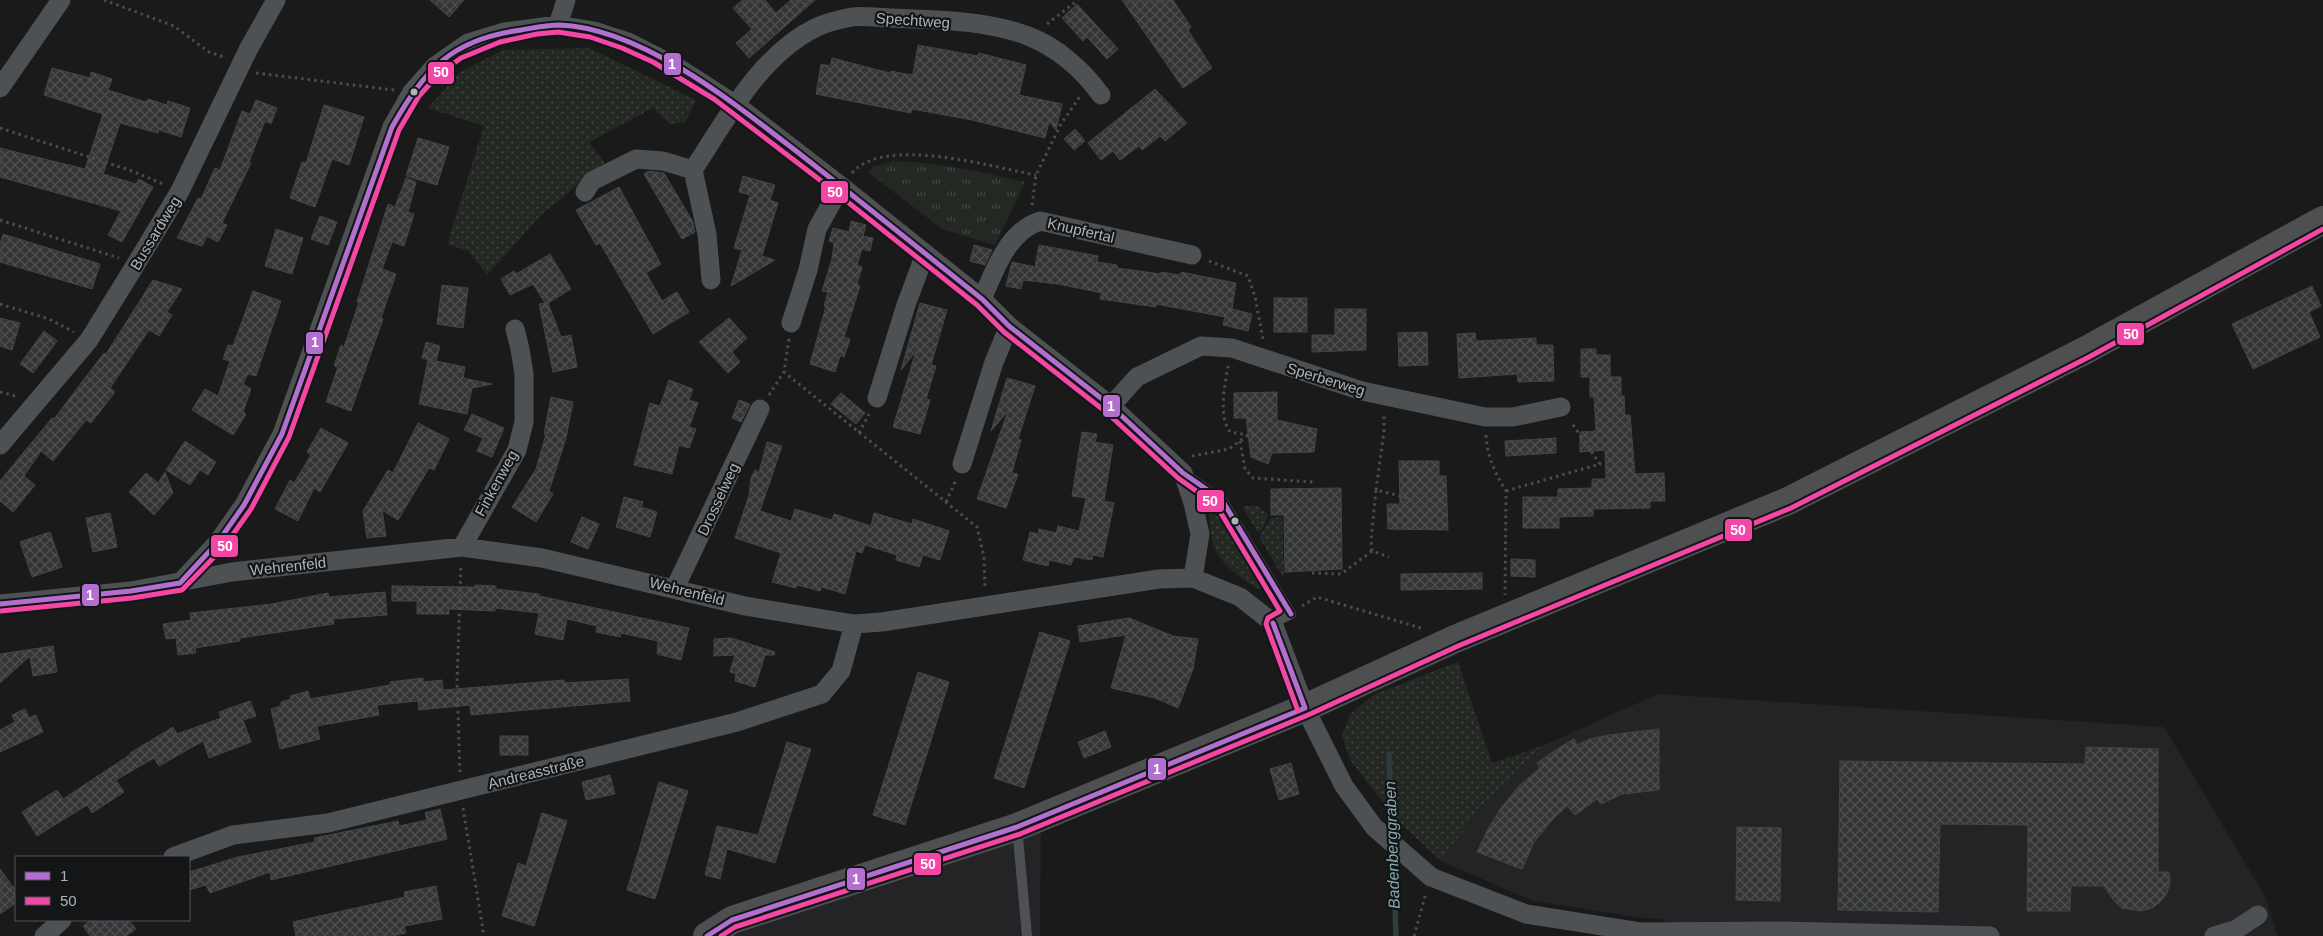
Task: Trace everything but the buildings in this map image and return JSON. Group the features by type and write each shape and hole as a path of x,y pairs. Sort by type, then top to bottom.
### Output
{"street":[{"path":"0,88 61,0"},
{"name":"Bussardweg","path":"0,445 89,340 180,191 240,67 276,0"},
{"path":"558,25 566,0"},
{"name":"Spechtweg","path":"736,105 769,63 788,46 816,27 852,16 999,26 1030,36 1062,54 1090,80 1101,95"},
{"path":"180,583 218,542 244,505 282,434 392,127 412,92 436,66 468,43 504,32 558,25 594,31 628,42 676,67 736,105 841,186 982,300 1009,326 1111,406 1178,468 1194,503 1200,534 1193,578"},
{"path":"711,280 706,234 693,170 736,105"},
{"path":"585,192 592,181 636,159 663,161 693,170"},
{"path":"791,322 808,270 817,229 841,186"},
{"name":"Knupfertal","path":"982,300 1004,251 1019,232 1029,224 1040,220 1192,254"},
{"path":"707,936 732,920 1017,827 1305,708 1455,639 1788,502 2086,350 2323,220"},
{"path":"877,398 906,305 925,254"},
{"path":"962,464 994,362 1009,326"},
{"name":"Finkenweg","path":"462,546 517,450 524,422 524,374 515,329"},
{"name":"Sperberweg","path":"1111,406 1137,376 1201,346 1232,348 1362,391 1485,417 1513,417 1562,407"},
{"name":"Drosselweg","path":"675,588 760,409"},
{"name":"Wehrenfeld","path":"0,604 131,591 232,572 462,546 542,558 745,606 854,624 882,622 986,604 1159,579 1193,578 1240,597 1273,623"},
{"path":"1273,623 1305,708 1344,786 1374,827 1431,877 1526,914 1640,934 1780,931 1990,936"},
{"name":"Andreasstraße","path":"175,856 233,835 328,823 737,722 822,694 841,671 854,624"},
{"path":"2214,936 2237,929 2258,916"},
{"path":"44,936 61,921"}],"lane":[{"path":"1178,468 1222,500 1290,614 1273,623"},
{"path":"1017,827 1027,936"}],"path":[{"path":"104,0 174,26 209,52 240,67 412,92"},
{"path":"1030,36 1078,0"},
{"path":"1029,224 1036,175 1068,115"},
{"path":"0,128 132,171 180,191"},
{"path":"841,186 856,168 867,161 894,154 918,154 1036,175"},
{"path":"0,220 136,264"},
{"path":"1192,254 1248,276 1261,320"},
{"path":"0,304 49,319 89,340"},
{"path":"760,409 784,372 791,322"},
{"path":"1232,348 1226,380 1224,424 1230,432 1248,435 1255,434"},
{"path":"784,372 977,527 984,557 986,604"},
{"path":"1506,491 1600,464 1562,407"},
{"path":"1372,551 1371,540 1376,490 1384,432 1382,421"},
{"path":"1178,468 1194,455 1229,449 1248,435"},
{"path":"1240,441 1245,469 1253,478 1314,482"},
{"path":"1486,448 1498,479 1506,491 1504,619"},
{"path":"946,502 962,464"},
{"path":"1376,490 1409,498"},
{"path":"462,546 457,683 460,790 484,936"},
{"path":"1372,551 1389,557"},
{"path":"1312,573 1341,574 1372,551"},
{"path":"1290,614 1317,597 1455,639"},
{"path":"1414,936 1431,877"}],"shaded area":[{"path":"1658,694 2164,727 2266,898 2277,936 1665,936 1665,919 1643,918 1533,901 1441,861 1482,806 1542,746"},
{"path":"1041,817 1040,936 726,936"}],"green space":[{"path":"589,48 696,100 685,122 670,124 653,108 589,142 605,163 542,214 487,275 468,251 447,244 484,126 428,108 460,72 503,50"},
{"path":"893,161 942,165 1025,182 995,245 942,229 868,172 873,167"},
{"path":"1213,502 1267,592 1236,574 1218,553 1212,541 1210,524 1208,503"},
{"path":"1242,506 1257,506 1268,514 1264,527 1258,533"},
{"path":"1282,517 1284,579 1259,537 1271,518"},
{"path":"1458,662 1492,763 1542,746 1482,806 1441,861 1395,818 1350,760 1342,735 1351,713 1375,694"}],"waterway":[{"name":"Badenberggraben","path":"1389,754 1392,837"},
{"name":"Badenberggraben","path":"1393,849 1396,936"}],"transit line":[{"name":"1","path":"180,583 218,542 244,505 282,434 392,127 416,89 443,60 459,49 476,41 497,34 559,25 591,29 624,40 657,55 721,94 982,299 1009,326 1111,406 1183,473 1222,500 1291,614"},
{"name":"50","path":"1,611 132,598 182,590 224,547 251,509 289,437 399,130 419,96 439,74 461,58 500,42 537,34 558,32 590,37 622,48 653,62 714,99 820,180 977,305 1004,332 1106,412 1178,478 1216,505 1280,611 1268,618 1266,624 1298,711"},
{"name":"50","path":"721,936 735,927 1020,834 1308,715 1458,646 1791,508 2089,357 2323,229"},
{"name":"1","path":"0,604 131,591 180,583"},
{"name":"1","path":"1273,623 1305,708"},
{"name":"1","path":"707,936 732,920 1017,827 1305,708"}]}
